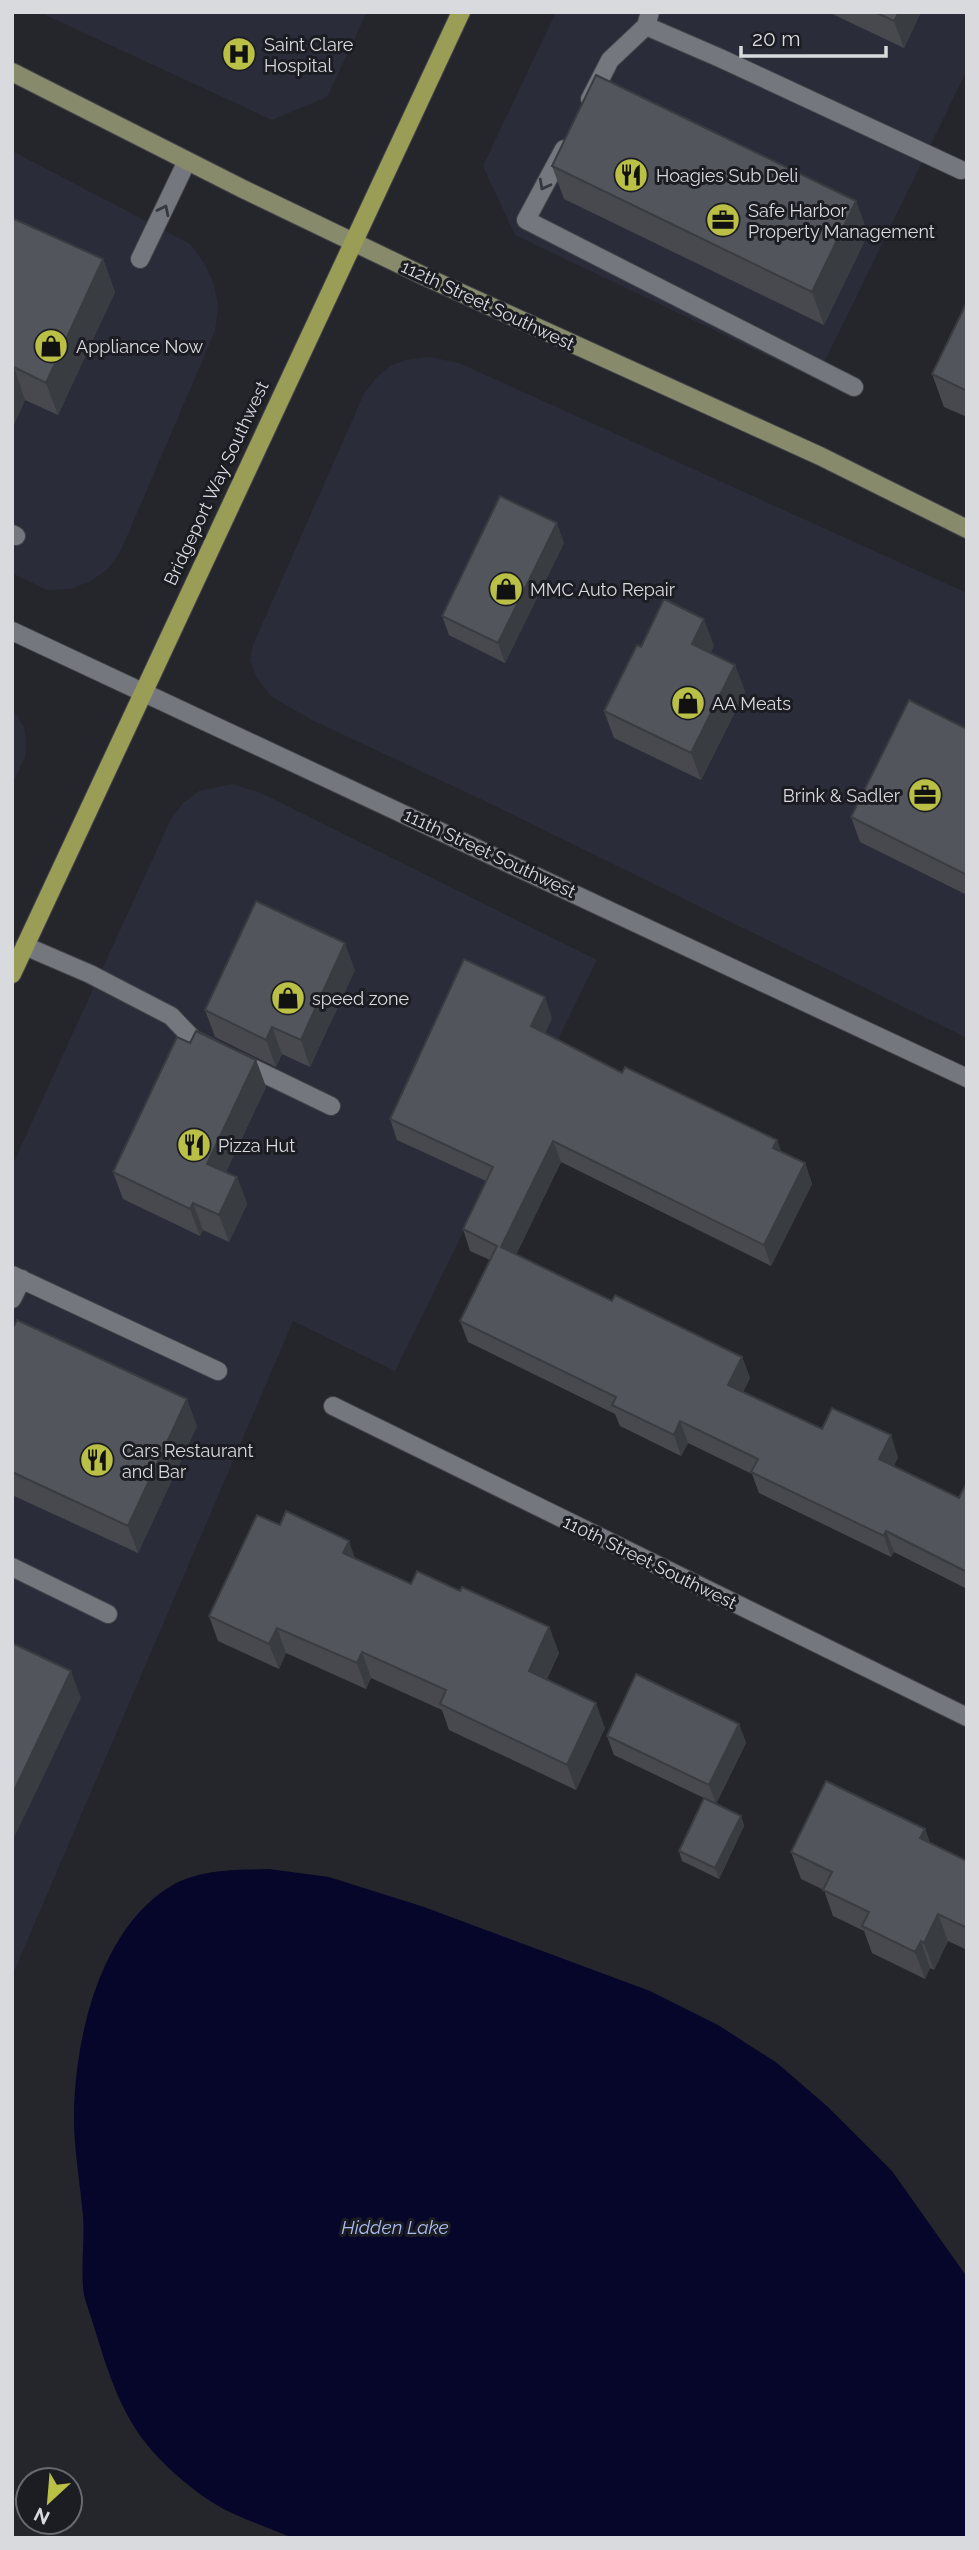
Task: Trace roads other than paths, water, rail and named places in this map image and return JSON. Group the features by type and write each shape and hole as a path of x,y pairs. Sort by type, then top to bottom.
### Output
{"main road":[{"name":"Bridgeport Way Southwest","path":"12,974 461,12"}],"street":[{"path":"584,109 610,60 648,19 720,58 961,170"},
{"name":"112th Street Southwest","path":"12,72 187,161 426,277 820,456 967,529"},
{"path":"572,134 526,220 854,387"},
{"path":"140,259 187,161"},
{"name":"111th Street Southwest","path":"12,631 967,1077"},
{"path":"25,946 89,974 171,1016 193,1039 331,1106"},
{"path":"12,1299 17,1277 218,1371"},
{"name":"110th Street Southwest","path":"333,1406 967,1717"},
{"path":"12,1567 108,1614"}],"water":[{"name":"Hidden Lake","path":"269,1869 329,1877 424,1907 650,1991 718,2025 777,2063 828,2107 892,2171 967,2277 967,2538 293,2538 215,2504 168,2467 144,2441 121,2402 84,2295 83,2216 74,2123 80,2049 97,1985 110,1955 127,1928 147,1905 171,1886 194,1876"}],"place":[{"name":"Saint Clare Hospital","path":"239,54"},
{"name":"Hoagies Sub Deli","path":"631,175"},
{"name":"Safe Harbor Property Management","path":"723,220"},
{"name":"Appliance Now","path":"51,346"},
{"name":"MMC Auto Repair","path":"506,589"},
{"name":"AA Meats","path":"688,703"},
{"name":"Brink & Sadler","path":"925,795"},
{"name":"speed zone","path":"288,998"},
{"name":"Pizza Hut","path":"194,1145"},
{"name":"Cars Restaurant and Bar","path":"97,1460"}]}
